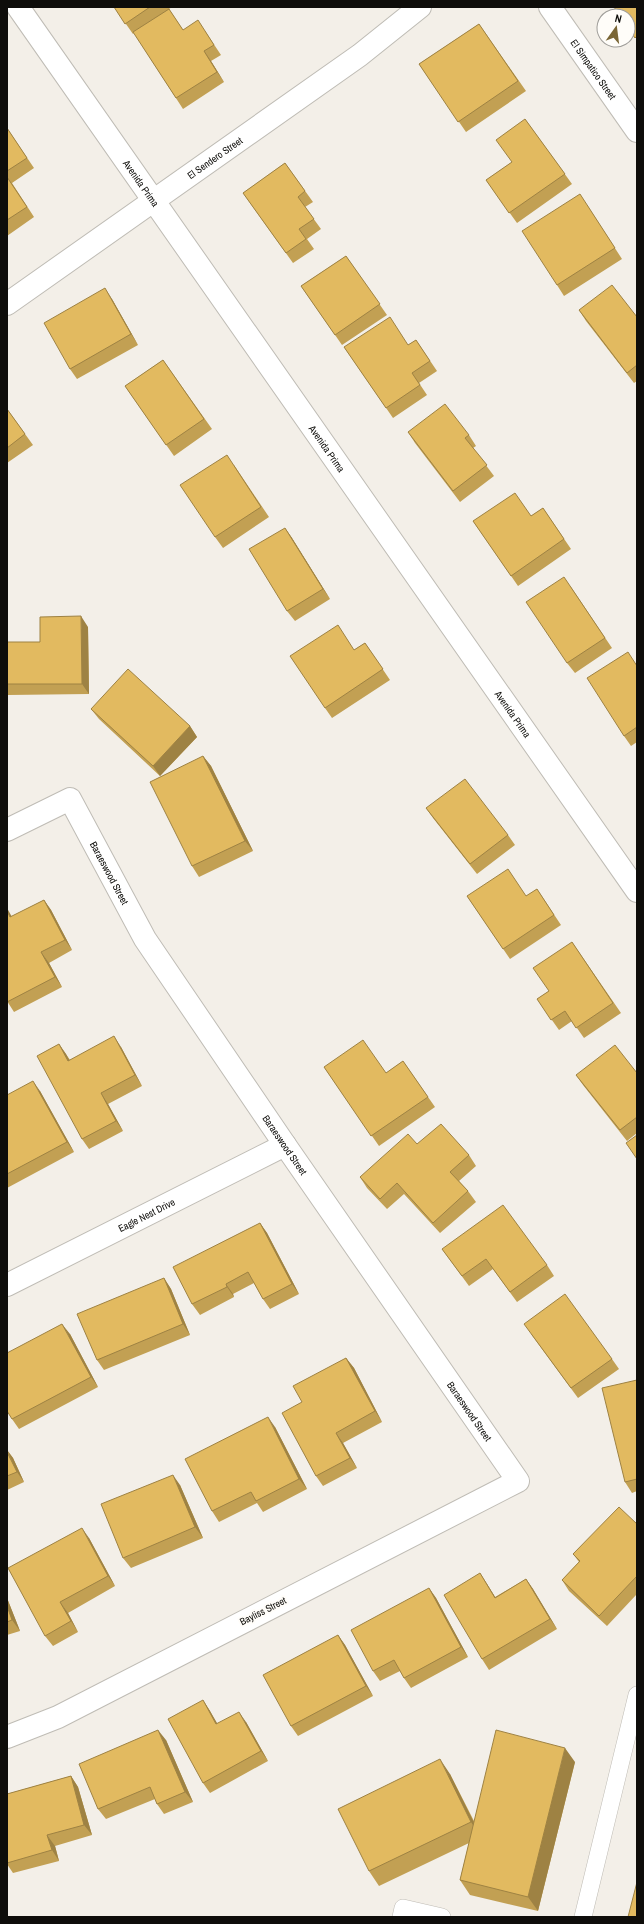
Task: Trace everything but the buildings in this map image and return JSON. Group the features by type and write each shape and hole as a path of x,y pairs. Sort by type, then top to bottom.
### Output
{"street":[{"name":"Avenida Prima","path":"18,7 637,890"},
{"name":"El Sendero Street","path":"7,304 360,55 420,7"},
{"name":"El Simpatico Street","path":"550,7 637,131"},
{"name":"Baraeswood Street","path":"7,830 70,799 145,939 285,1145 518,1481"},
{"name":"Eagle Nest Drive","path":"7,1285 285,1145"},
{"name":"Bayliss Street","path":"7,1737 58,1717 518,1481"}],"lane":[{"path":"584,1917 637,1695"},
{"path":"400,1917 403,1908 442,1917"}]}
